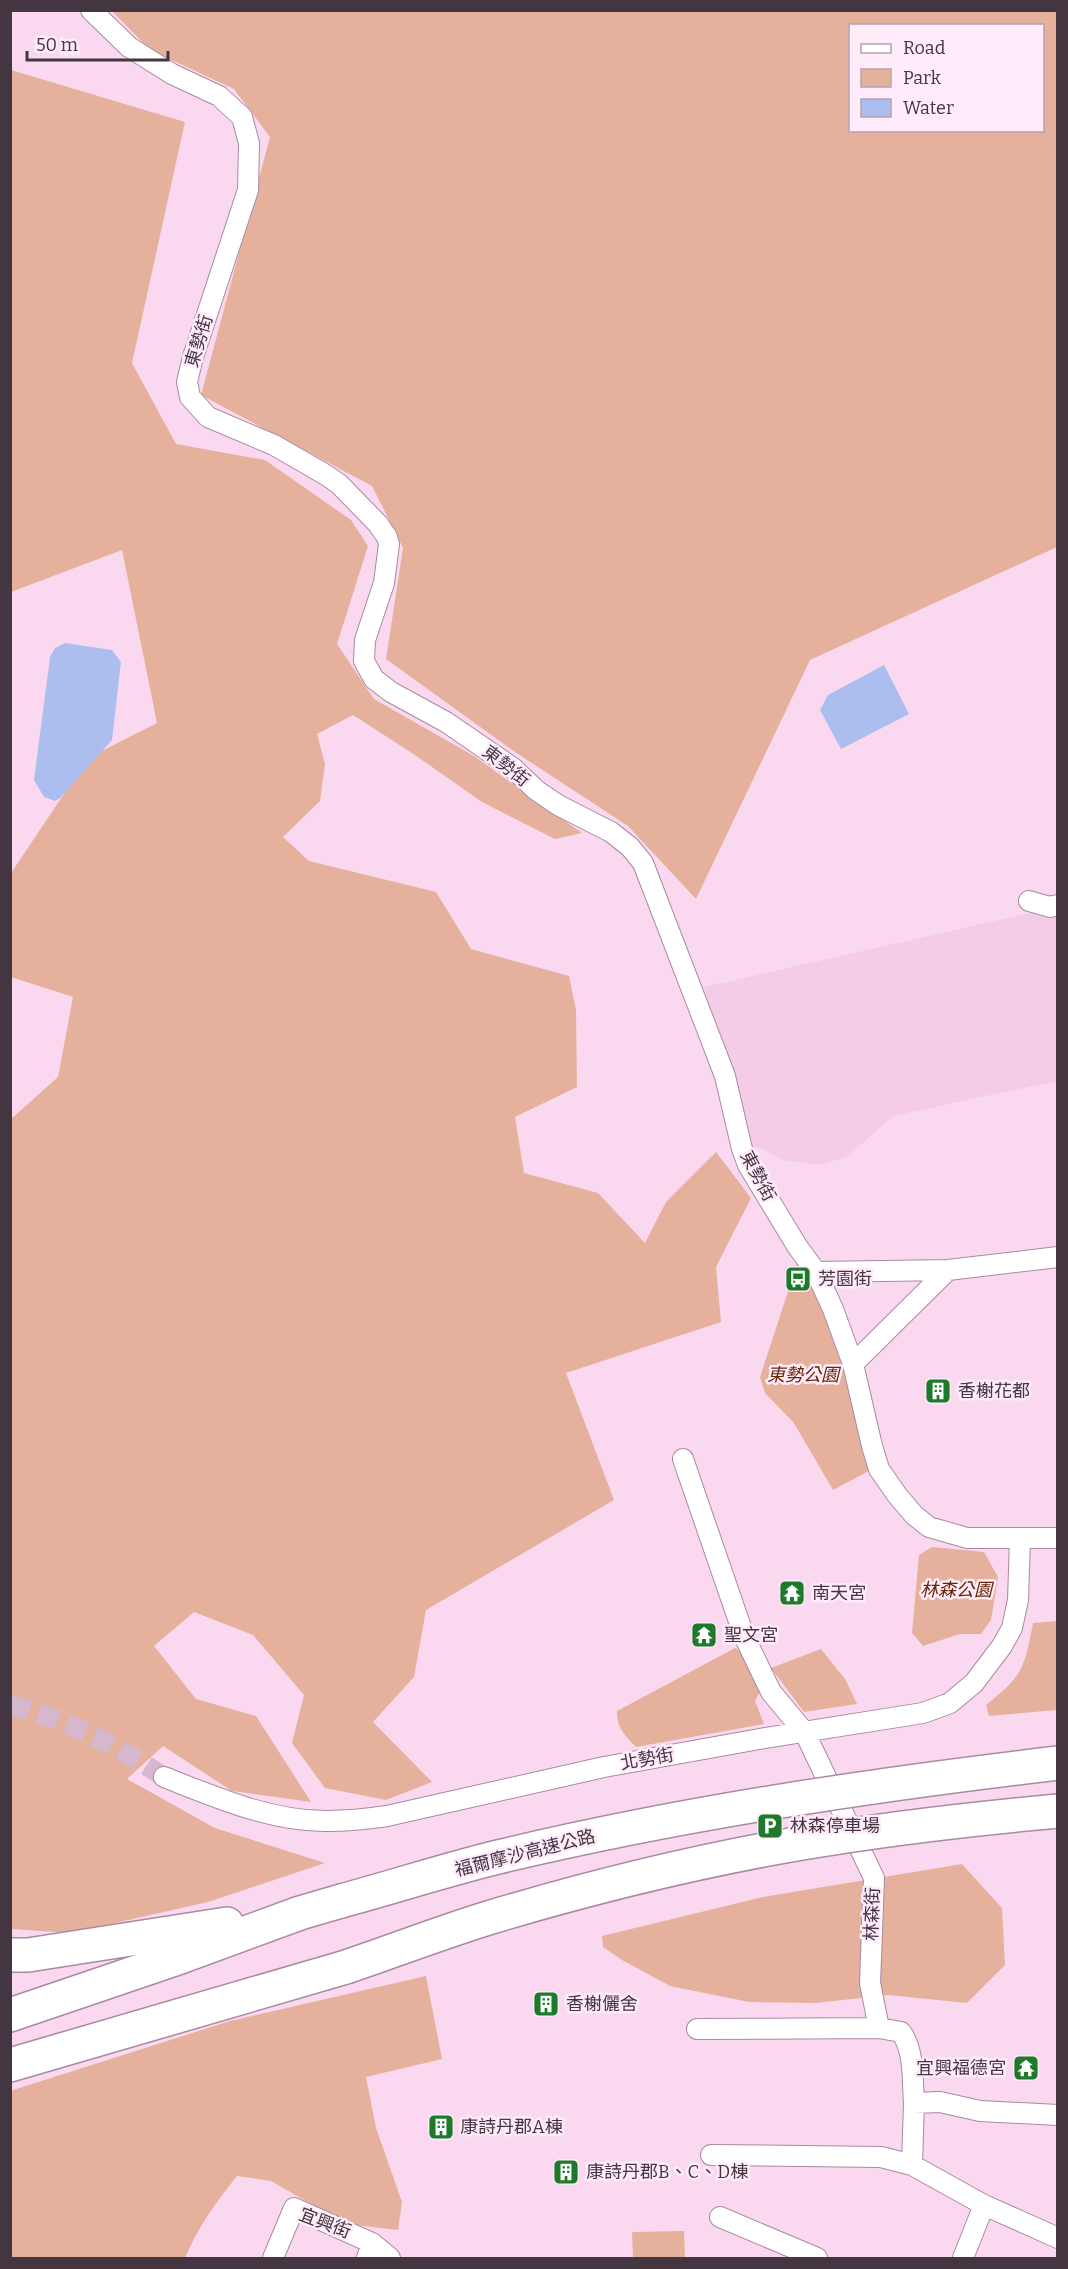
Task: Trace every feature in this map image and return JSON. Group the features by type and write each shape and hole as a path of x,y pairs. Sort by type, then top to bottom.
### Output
{"highway":[{"name":"福爾摩沙高速公路","path":"10,2015 172,1960 300,1912 497,1857 663,1821 944,1776 1058,1763"},
{"path":"10,2067 52,2052 346,1967 487,1919 582,1892 796,1844 922,1826 1058,1811"},
{"path":"10,1955 28,1955 300,1912"}],"street":[{"name":"東勢街","path":"91,10 129,47 172,74 219,96 242,117 249,143 248,190 193,357 187,382 190,397 208,417 274,445 339,484 378,524 387,537 389,544 384,582 364,640 364,661 374,679 392,692 447,722 513,768 558,806 611,832 630,847 643,863 725,1076 742,1149 748,1165 797,1246 816,1272 834,1309 853,1364 879,1469 914,1515 929,1527 967,1538 1058,1538"},
{"path":"1029,901 1050,907 1058,905"},
{"path":"816,1272 948,1270 1058,1257"},
{"path":"853,1364 948,1270"},
{"name":"林森街","path":"683,1459 744,1636 771,1692 805,1733 874,1878 870,1983 879,2028"},
{"name":"北勢街","path":"164,1777 259,1811 326,1821 356,1820 387,1816 604,1767 923,1713 950,1703 974,1683 1002,1646 1012,1628 1018,1600 1020,1539"},
{"path":"697,2029 879,2028 901,2032 911,2053 914,2103 912,2165"},
{"path":"914,2103 940,2102 980,2111 1058,2115"},
{"path":"711,2155 880,2157 912,2165 984,2205 1058,2238"},
{"path":"963,2259 984,2205"},
{"name":"宜興街","path":"273,2259 294,2208 369,2251 390,2259"},
{"path":"720,2217 818,2259"}],"shaded area":[{"path":"1057,907 1057,1083 1051,1082 893,1116 848,1156 820,1165 782,1160 758,1147 747,1149 704,987"}],"green space":[{"path":"111,10 1057,11 1057,547 810,660 696,899 628,826 515,752 386,659 403,548 372,486 201,395 270,137 234,89 150,50"},
{"path":"11,70 185,122 132,363 176,444 265,460 351,520 368,546 337,644 374,699 474,756 582,833 555,839 482,802 353,715 317,734 325,764 320,801 283,837 309,861 436,892 471,949 569,976 576,1010 577,1087 515,1117 524,1173 598,1193 645,1243 666,1202 716,1152 751,1198 716,1267 721,1322 566,1373 614,1500 426,1610 414,1677 373,1722 432,1782 386,1800 325,1788 292,1743 304,1695 253,1635 194,1612 154,1646 196,1699 256,1716 311,1802 232,1791 163,1746 127,1779 215,1828 325,1863 208,1902 71,1933 11,1929 10,1120 58,1077 73,997 11,977 11,873 88,758 157,723 122,550 11,592"},
{"name":"東勢公園","path":"798,1261 818,1291 842,1363 869,1471 833,1490 794,1423 765,1393 760,1377"},
{"name":"林森公園","path":"932,1547 984,1552 998,1577 991,1620 981,1634 960,1634 923,1646 912,1633 919,1555"},
{"path":"1057,1621 1057,1710 989,1716 986,1705 1008,1686 1024,1662 1033,1623"},
{"path":"735,1648 743,1652 760,1692 755,1701 764,1724 636,1747 625,1735 618,1722 617,1711"},
{"path":"821,1649 845,1679 857,1704 804,1712 771,1668"},
{"path":"962,1864 1002,1908 1005,1965 967,2003 888,1995 816,2003 749,2002 670,1986 603,1947 602,1936 763,1897"},
{"path":"426,1976 442,2059 366,2077 376,2128 402,2202 398,2230 346,2224 271,2181 237,2176 208,2215 185,2258 11,2258 10,2091 230,2021"},
{"path":"684,2231 685,2258 633,2258 632,2232"}],"water":[{"path":"65,643 112,650 121,662 112,740 55,801 44,797 34,780 50,657 55,648"},
{"path":"884,665 909,714 841,749 820,710 828,695"}],"tunnel":[{"path":"10,1705 52,1718 90,1734 164,1777"}],"place":[{"name":"芳園街","path":"798,1279"},
{"name":"香榭花都","path":"938,1391"},
{"name":"南天宮","path":"792,1593"},
{"name":"聖文宮","path":"704,1635"},
{"name":"林森停車場","path":"770,1826"},
{"name":"香榭儷舍","path":"546,2004"},
{"name":"宜興福德宮","path":"1026,2068"},
{"name":"康詩丹郡A棟","path":"441,2127"},
{"name":"康詩丹郡B、C、D棟","path":"566,2172"}]}
